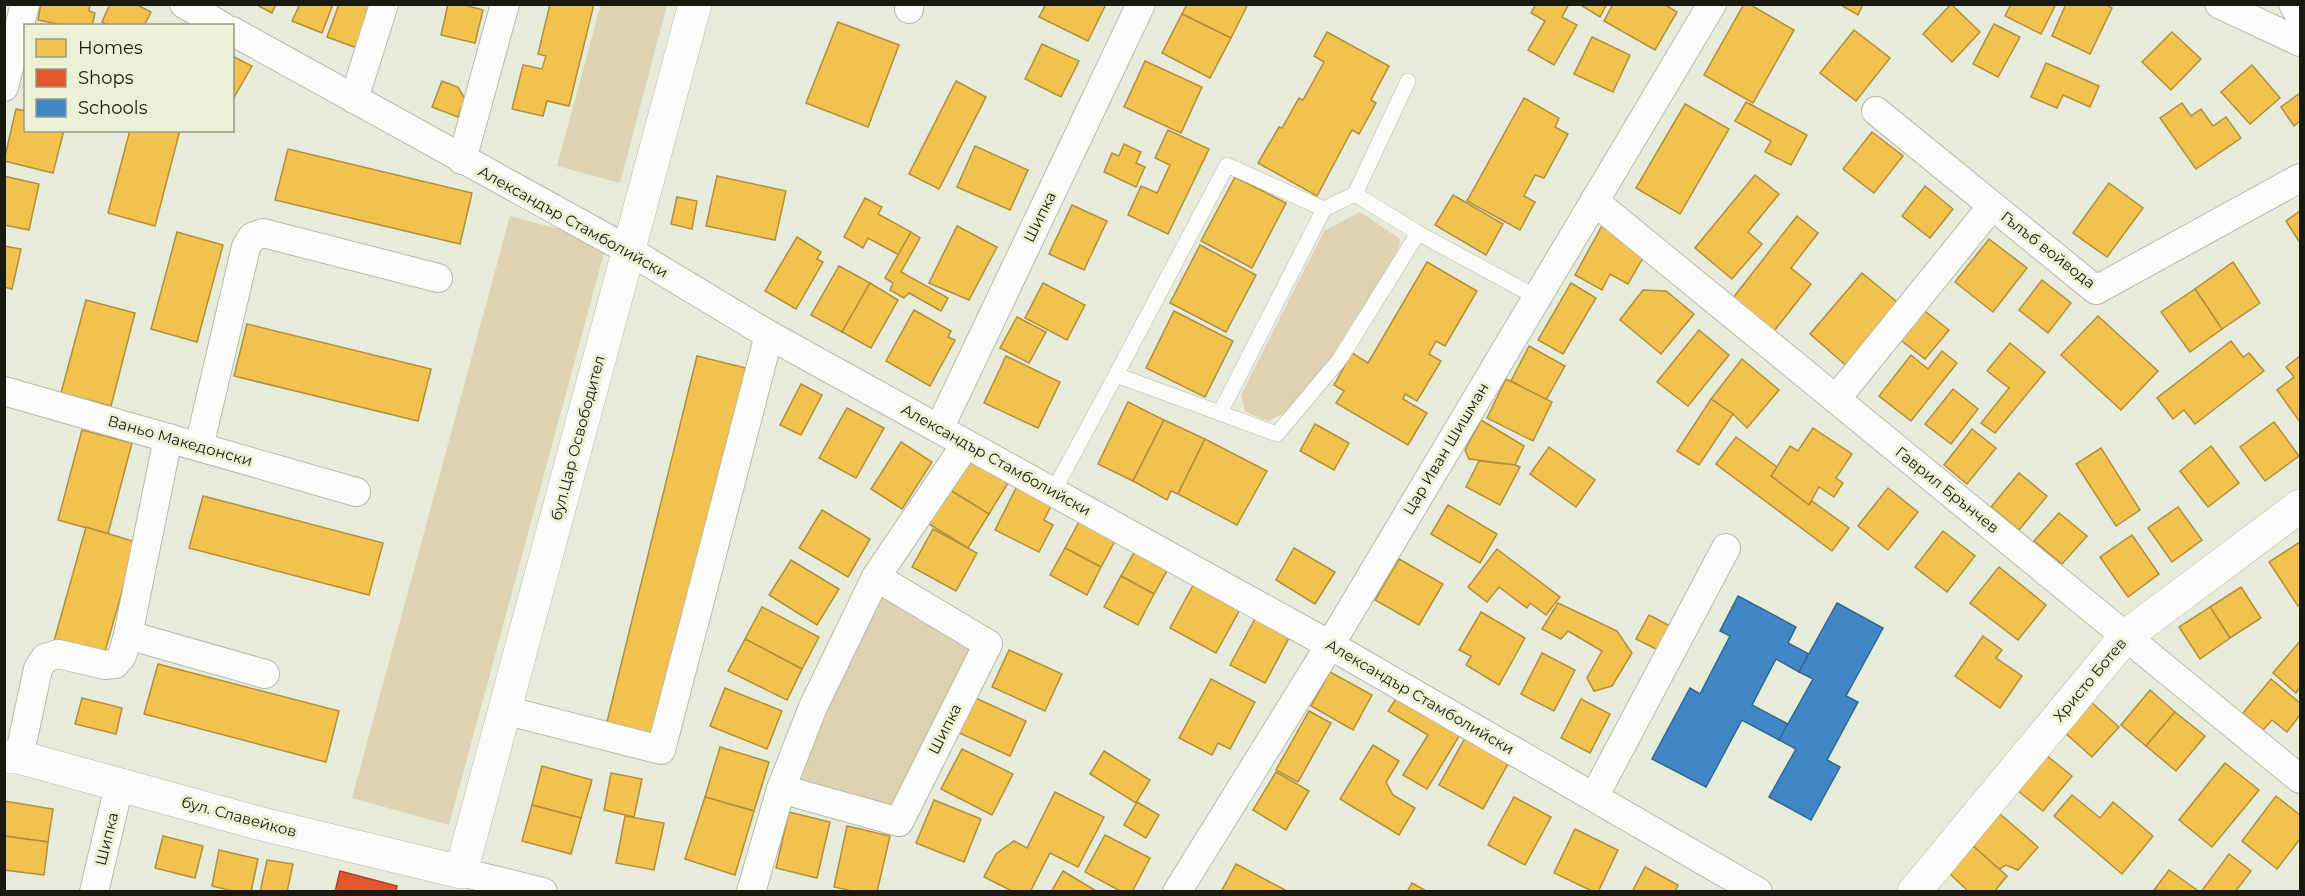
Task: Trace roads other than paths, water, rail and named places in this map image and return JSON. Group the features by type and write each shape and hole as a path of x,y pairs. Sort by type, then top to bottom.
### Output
{"street":[{"path":"4,87 25,4"},
{"path":"184,4 219,24"},
{"path":"354,99 384,4"},
{"path":"462,160 505,4"},
{"name":"бул.Цар Освободител","path":"461,872 695,4"},
{"name":"Шипка","path":"939,429 1141,4"},
{"name":"Цар Иван Шишман","path":"1177,891 1330,645 1712,4"},
{"path":"2219,4 2301,42"},
{"path":"2293,4 2301,16"},
{"name":"Александър Стамболийски","path":"234,33 628,250 769,335 1330,645 1758,891"},
{"name":"Гълъб войвода","path":"1876,111 2096,290 2301,178"},
{"name":"Гаврил Брънчев","path":"1593,201 2301,779"},
{"path":"1836,399 1992,206"},
{"path":"199,447 246,247 252,237 263,233 438,278"},
{"path":"504,710 661,750 769,335"},
{"name":"Ваньо Македонски","path":"4,391 356,492"},
{"path":"12,757 38,669 45,658 58,654 105,665 116,664 122,656 168,438"},
{"path":"751,891 781,789 813,707 876,577 966,444"},
{"name":"Христо Ботев","path":"1914,891 2126,636 2301,506"},
{"path":"1594,797 1726,548"},
{"name":"Шипка","path":"781,789 898,822 988,644 876,577"},
{"path":"128,635 266,674"},
{"name":"бул. Славейков","path":"12,757 258,823 461,872"},
{"name":"Шипка","path":"94,891 119,786"},
{"path":"461,872 543,891"}],"lane":[{"path":"1220,413 1324,209 1355,194 1408,81"},
{"path":"1053,492 1227,165 1324,209"},
{"path":"1355,194 1418,232 1536,297"},
{"path":"1116,375 1277,434 1340,359 1418,232"}]}
